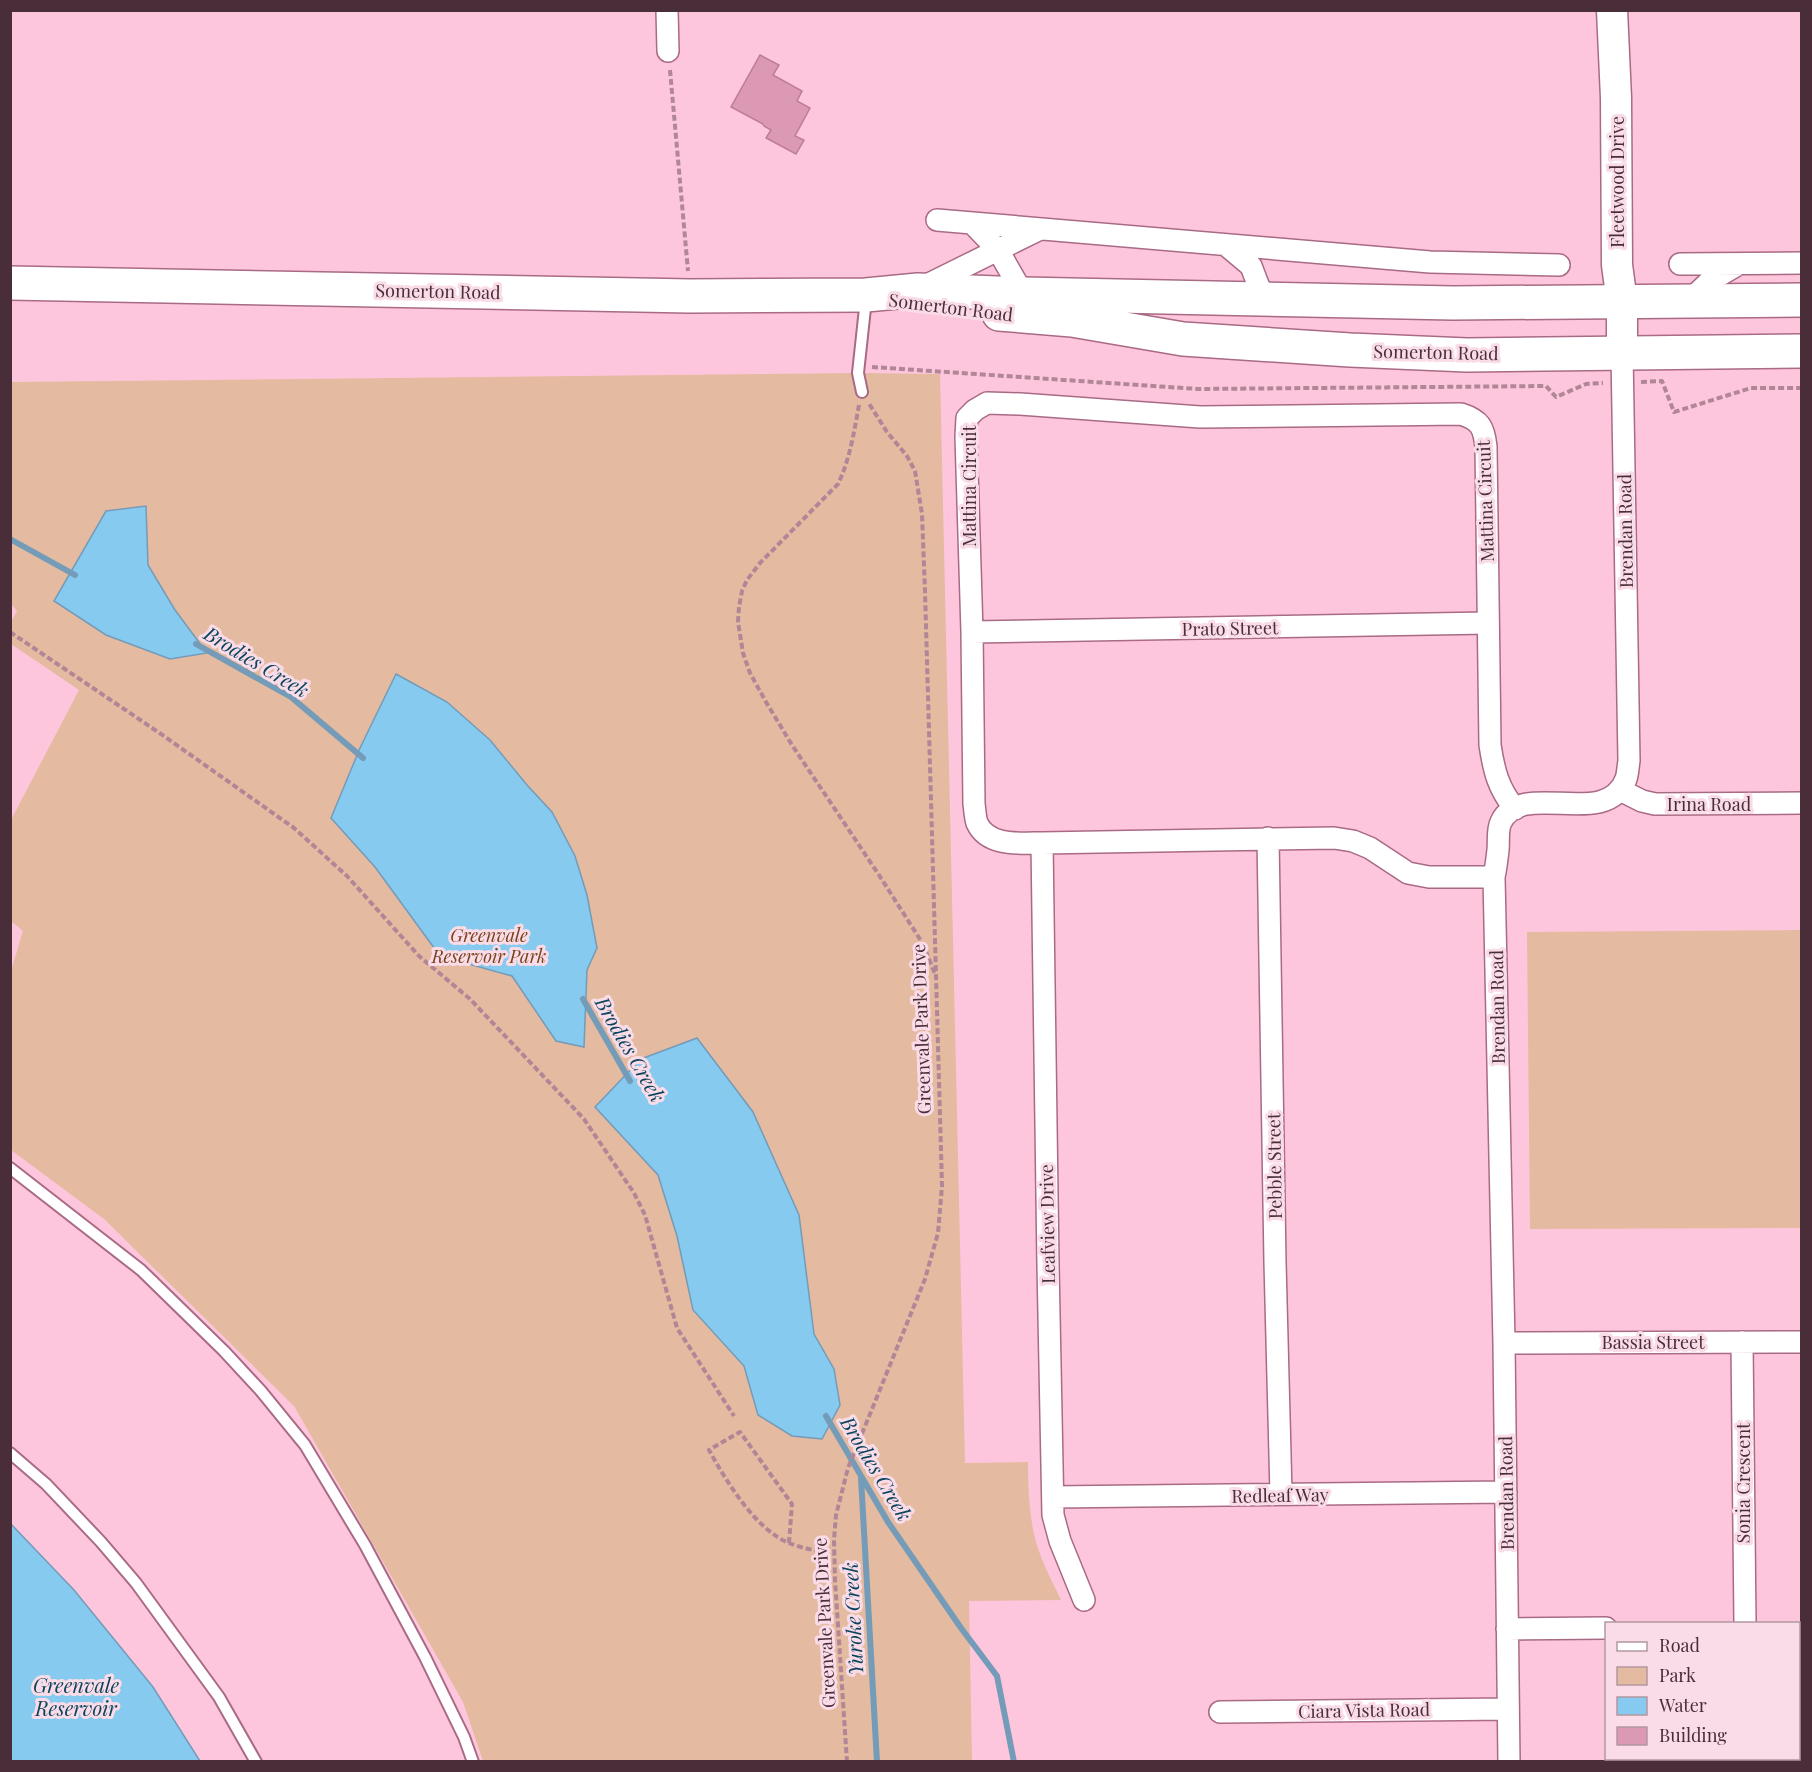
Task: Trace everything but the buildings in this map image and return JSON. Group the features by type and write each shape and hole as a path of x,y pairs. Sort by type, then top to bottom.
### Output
{"main road":[{"name":"Somerton Road","path":"10,283 690,296 866,295 918,290 1463,303 1802,300"},
{"name":"Somerton Road","path":"866,295 917,306 1072,320 1183,339 1467,355 1623,368 1802,351"}],"street":[{"path":"667,10 668,51"},
{"name":"Fleetwood Drive","path":"1612,10 1616,88 1617,265 1622,302 1623,368"},
{"path":"937,220 1448,263 1559,265"},
{"name":"Somerton Road","path":"972,223 998,250 1023,294 1072,320"},
{"name":"Somerton Road","path":"918,290 1040,229"},
{"path":"1226,245 1251,266 1259,287 1268,298"},
{"path":"1680,264 1802,263"},
{"path":"1689,301 1710,281 1739,264"},
{"name":"Brendan Road","path":"1620,790 1626,778 1629,760 1623,368"},
{"name":"Mattina Circuit","path":"1494,877 1429,877 1408,873 1370,848 1353,841 1334,838 1042,843 1002,842 988,836 976,821 974,804 967,418 987,403 1200,417 1461,414 1474,418 1485,434 1486,447 1490,745 1498,782 1504,796 1515,809"},
{"name":"Prato Street","path":"972,632 1488,623"},
{"path":"1515,809 1532,804 1606,801 1620,790"},
{"name":"Irina Road","path":"1620,790 1642,801 1655,804 1802,803"},
{"name":"Brendan Road","path":"1509,1761 1504,1343 1494,877 1500,823 1515,809"},
{"name":"Pebble Street","path":"1268,838 1281,1494"},
{"name":"Leafview Drive","path":"1042,843 1053,1515 1060,1541 1084,1600"},
{"name":"Sonia Crescent","path":"1742,1342 1744,1622"},
{"name":"Bassia Street","path":"1504,1343 1802,1342"},
{"name":"Redleaf Way","path":"1053,1497 1506,1492"},
{"path":"1507,1629 1605,1628"},
{"name":"Ciara Vista Road","path":"1220,1712 1508,1709"}],"lane":[{"path":"862,392 858,373 866,295"},
{"path":"10,1168 141,1270 239,1367 304,1445 364,1545 419,1647 464,1737 473,1761"},
{"path":"10,1453 46,1484 93,1533 136,1583 219,1697 256,1761"}],"path":[{"path":"668,51 690,296"},
{"path":"859,366 1198,389 1546,386 1556,397 1623,368 1662,381 1674,412 1751,388 1802,388"},
{"path":"862,392 845,469 838,484 760,563 747,580 742,591 738,622 743,653 766,702 922,944 936,978"},
{"name":"Greenvale Park Drive","path":"847,1761 835,1554 836,1515 846,1474 925,1279 938,1233 942,1186 926,591 920,493 915,471 907,456 887,432 862,392"},
{"path":"10,632 161,734 294,828 347,876 419,956 470,999 584,1119 634,1193 645,1215 677,1328 734,1416"},
{"path":"789,1543 792,1504 740,1432 709,1450 736,1492 764,1527 789,1543 835,1554"}],"green space":[{"name":"Greenvale Reservoir Park","path":"940,374 965,1463 1028,1462 1029,1498 1036,1543 1061,1600 969,1601 972,1761 483,1761 463,1702 294,1406 104,1219 11,1150 11,971 23,931 11,921 11,820 79,690 11,644 11,622 17,611 10,603 11,382"},
{"path":"1801,930 1801,1228 1530,1229 1527,932"}],"water":[{"path":"146,506 148,565 175,610 207,653 170,659 106,635 54,601 106,511"},
{"path":"396,674 447,702 490,740 552,812 575,856 587,895 597,948 587,970 584,1047 556,1041 512,976 440,956 375,867 331,818 360,748"},
{"path":"697,1038 753,1112 799,1215 814,1334 834,1369 840,1405 822,1439 792,1436 758,1415 744,1366 693,1310 677,1236 658,1175 595,1107 641,1059"},
{"name":"Greenvale Reservoir","path":"10,1523 74,1590 153,1687 200,1761 11,1761"}],"waterway":[{"name":"Brodies Creek","path":"10,539 75,575"},
{"name":"Brodies Creek","path":"196,644 291,697 363,758"},
{"name":"Brodies Creek","path":"583,999 630,1081"},
{"name":"Brodies Creek","path":"826,1416 888,1522 997,1676 1014,1762"},
{"name":"Yuroke Creek","path":"861,1478 877,1762"}]}
